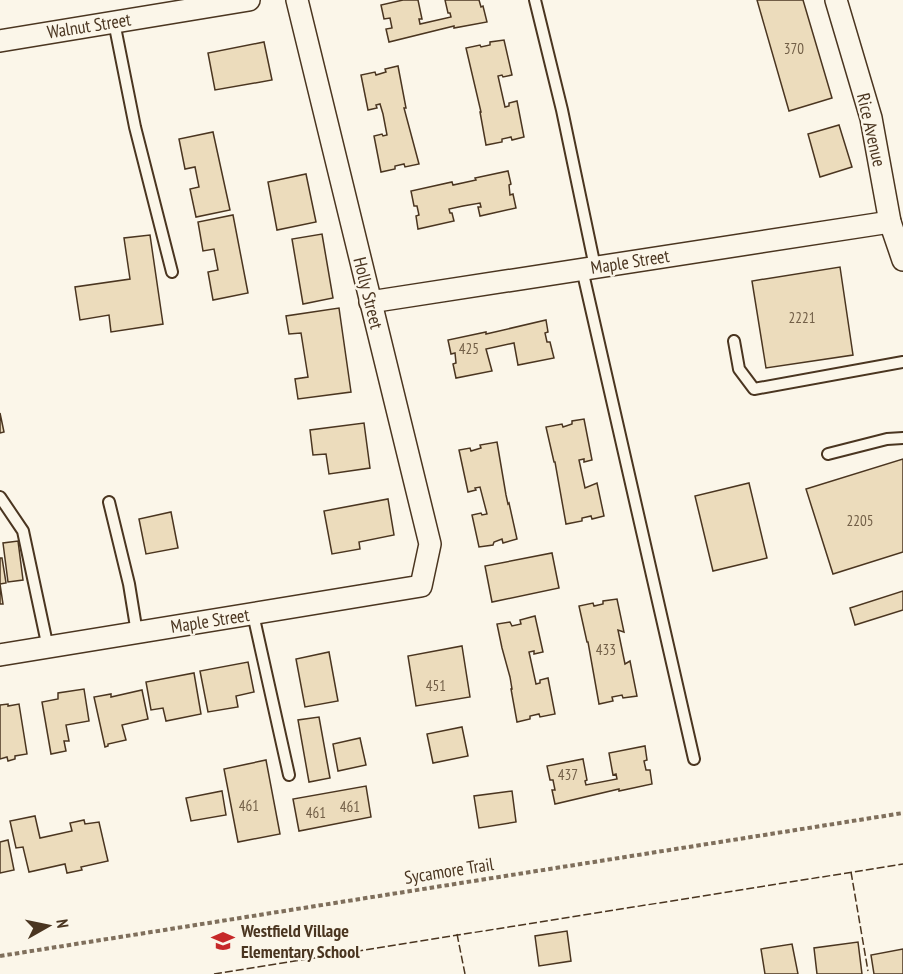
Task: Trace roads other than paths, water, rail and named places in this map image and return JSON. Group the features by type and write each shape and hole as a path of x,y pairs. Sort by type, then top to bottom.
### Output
{"street":[{"name":"Walnut Street","path":"0,41 249,0"},
{"name":"Holly Street","path":"297,0 430,544 421,586"},
{"name":"Rice Avenue","path":"836,0 871,118 890,222 903,260"},
{"name":"Maple Street","path":"370,302 890,222"},
{"name":"Maple Street","path":"0,655 421,586"}],"lane":[{"path":"535,0 562,110 588,268 694,759"},
{"path":"114,22 135,126 172,272"},
{"path":"734,341 739,369 754,389 903,362"},
{"path":"828,454 887,439 903,438"},
{"path":"0,497 23,531 48,648"},
{"path":"109,502 129,584 137,633"},
{"path":"253,614 289,774"}],"place":[{"name":"Westfield Village Elementary School","path":"223,941"}]}
